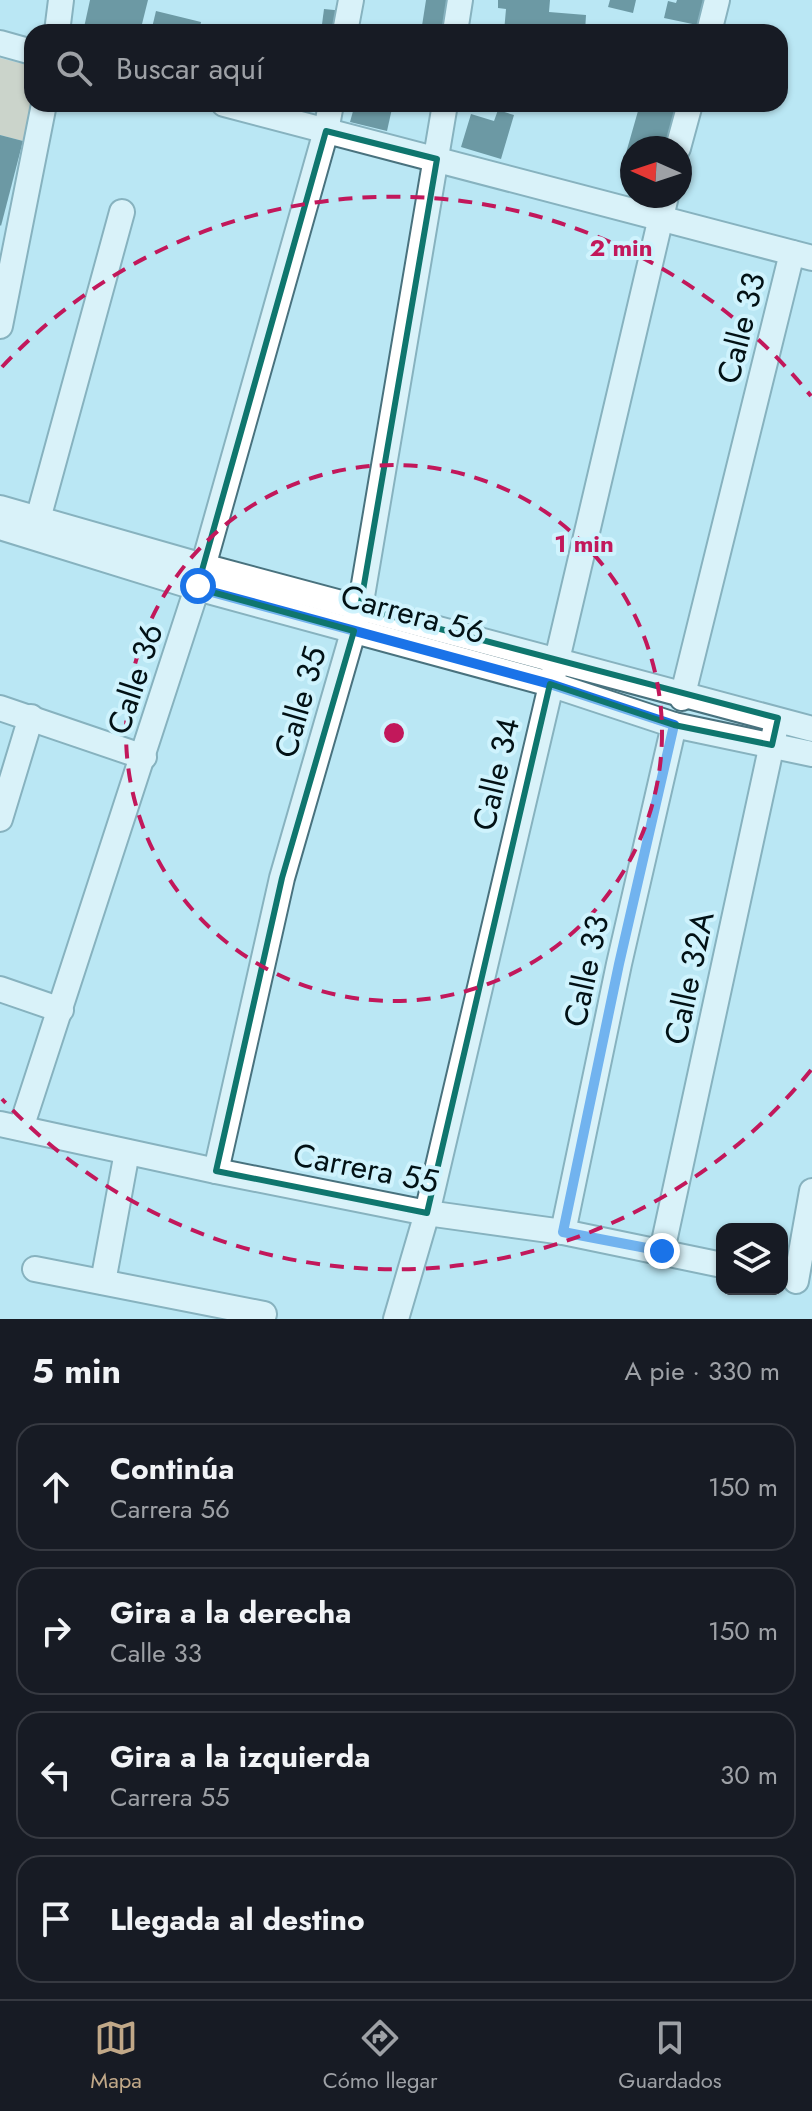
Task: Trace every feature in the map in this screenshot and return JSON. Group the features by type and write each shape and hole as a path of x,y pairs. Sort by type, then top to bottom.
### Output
{"street":[{"path":"58,24 61,0"},
{"path":"346,24 351,0"},
{"path":"456,24 460,0"},
{"path":"711,24 717,0"},
{"path":"0,43 24,50"},
{"path":"0,326 42,112"},
{"path":"254,112 437,159 620,198"},
{"name":"Calle 36","path":"10,1126 61,1010 144,757 200,577 330,112"},
{"name":"Calle 35","path":"216,1171 282,878 357,619 444,112"},
{"path":"681,136 688,112"},
{"name":"Calle 34","path":"396,1319 427,1213 663,208"},
{"path":"666,208 802,255"},
{"path":"38,519 122,212"},
{"name":"Calle 33","path":"683,696 802,255"},
{"name":"Carrera 56","path":"0,508 200,577"},
{"name":"Carrera 56","path":"0,527 554,671 683,696 775,730 812,754"},
{"name":"Carrera 56","path":"554,671 674,725 812,729"},
{"path":"0,708 144,757"},
{"path":"0,819 31,717"},
{"name":"Calle 33","path":"563,1232 619,964 674,725"},
{"name":"Calle 32A","path":"662,1251 775,730"},
{"path":"0,989 61,1010"},
{"name":"Carrera 55","path":"10,1126 427,1213 563,1232 716,1264"},
{"path":"103,1282 127,1152"},
{"path":"797,1281 812,1191"},
{"path":"35,1269 264,1314"}],"highlighted area":[{"path":"326,131 437,159 360,608 778,718 772,745 674,725 550,684 427,1213 216,1171 282,878 354,631 197,588"}],"shaded area":[{"path":"0,58 24,64 24,112 31,112 23,141 0,135"}],"building":[{"path":"90,0 148,0 142,24 85,24"},
{"path":"426,0 451,0 447,24 422,24"},
{"path":"498,0 550,0 549,12 586,15 585,24 505,24 506,9 498,8"},
{"path":"610,0 636,0 633,13 608,7"},
{"path":"677,0 708,0 702,24 664,18 668,1 676,3"},
{"path":"324,9 344,11 342,24 322,24"},
{"path":"156,11 201,22 201,24 153,24"},
{"path":"353,112 391,112 387,131 350,122"},
{"path":"497,112 514,115 501,159 461,147 471,114 494,121"},
{"path":"638,112 678,112 671,136 631,136"},
{"path":"0,135 23,141 1,226 0,225"}],"route":[{"path":"198,586 550,684 674,725 619,964 563,1232 662,1251"}]}
